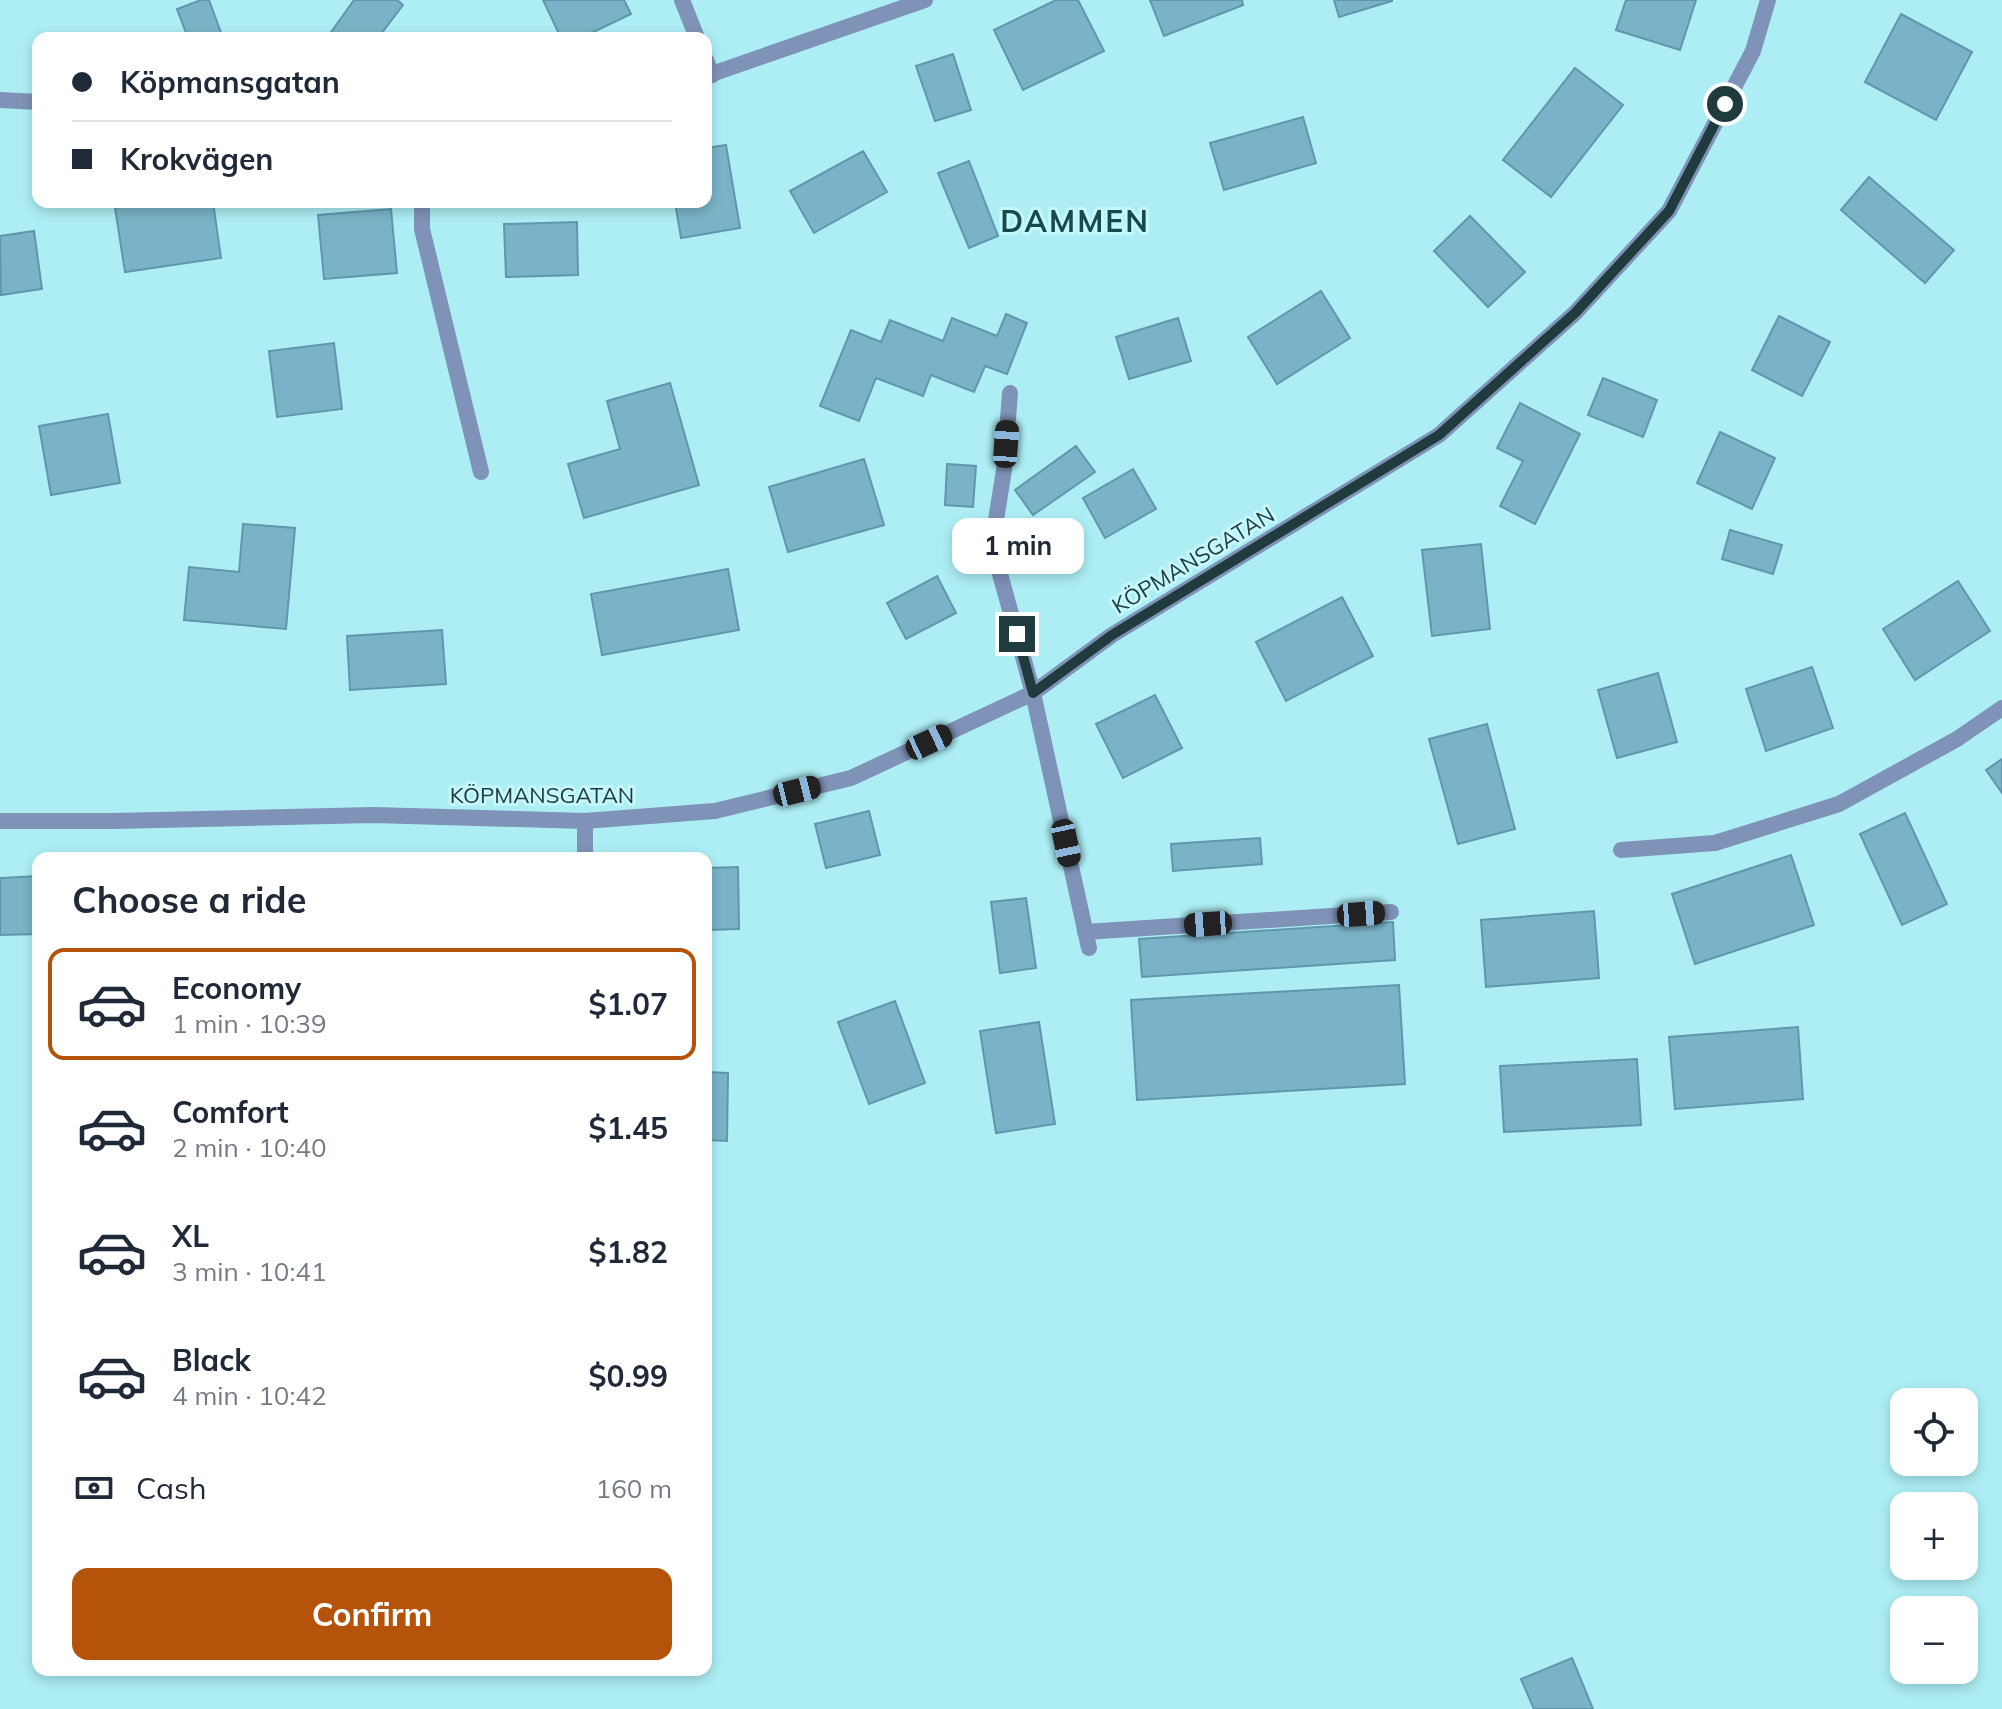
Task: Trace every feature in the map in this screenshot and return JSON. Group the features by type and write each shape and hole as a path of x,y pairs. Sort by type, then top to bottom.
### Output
{"street":[{"path":"682,0 695,32"},
{"path":"712,69 925,0"},
{"name":"KÖPMANSGATAN","path":"0,821 373,815 585,821 715,811 851,778 1033,693 1112,635 1439,435 1575,313 1669,211 1753,51 1768,0"},
{"path":"0,100 32,102"},
{"path":"422,208 422,229 481,472"},
{"path":"1010,393 1004,470 992,545 1033,693 1087,940 1391,912"},
{"path":"1621,850 1715,843 1839,804 1957,739 2002,708"},
{"path":"585,821 585,852"}],"building":[{"path":"209,0 221,32 186,32 177,9"},
{"path":"354,0 397,0 403,5 383,32 331,32"},
{"path":"543,0 624,0 631,14 594,32 558,32"},
{"path":"1056,0 1078,0 1104,51 1023,90 994,30"},
{"path":"1150,0 1242,0 1243,5 1164,36"},
{"path":"1334,0 1392,0 1392,1 1339,17"},
{"path":"1626,0 1696,0 1680,50 1616,30"},
{"path":"1901,14 1972,52 1936,120 1865,82"},
{"path":"953,54 971,110 935,121 916,66"},
{"path":"1575,68 1623,105 1551,197 1503,160"},
{"path":"1303,117 1316,163 1224,190 1210,143"},
{"path":"726,145 740,228 681,238 676,208 712,208 712,147"},
{"path":"863,151 887,192 814,233 790,191"},
{"path":"969,161 998,236 969,248 938,173"},
{"path":"1869,177 1954,250 1925,283 1841,210"},
{"path":"115,208 214,208 221,258 125,272"},
{"path":"391,209 397,273 324,279 318,215"},
{"path":"1470,216 1525,272 1488,307 1434,251"},
{"path":"577,222 578,275 506,277 504,224"},
{"path":"34,231 42,289 1,295 0,236"},
{"path":"1321,291 1350,338 1277,384 1248,337"},
{"path":"1006,314 1027,323 1007,374 985,366 974,392 931,375 923,396 876,378 859,421 820,406 851,330 881,342 890,320 943,341 952,318 997,336"},
{"path":"1779,316 1830,342 1802,396 1752,370"},
{"path":"1178,318 1191,361 1129,379 1116,337"},
{"path":"334,343 342,409 277,417 269,351"},
{"path":"1603,378 1657,400 1643,437 1588,415"},
{"path":"670,383 699,485 584,518 568,464 620,449 607,401"},
{"path":"1520,403 1580,434 1535,524 1500,506 1523,461 1497,448"},
{"path":"108,414 120,483 51,495 39,426"},
{"path":"1720,432 1775,458 1752,509 1697,483"},
{"path":"1076,446 1095,472 1033,515 1015,490"},
{"path":"864,459 884,525 788,552 769,487"},
{"path":"947,464 976,466 973,507 945,505"},
{"path":"1133,469 1156,509 1105,538 1083,498"},
{"path":"243,524 295,528 286,629 184,620 189,567 239,572"},
{"path":"1730,530 1782,545 1773,574 1722,559"},
{"path":"1481,544 1490,629 1432,636 1422,550"},
{"path":"728,569 739,630 602,655 591,594"},
{"path":"937,576 956,613 906,639 887,603"},
{"path":"1958,581 1990,631 1915,680 1883,629"},
{"path":"1342,597 1373,656 1286,701 1256,642"},
{"path":"442,630 446,684 350,690 347,636"},
{"path":"1812,667 1833,728 1766,751 1746,689"},
{"path":"1658,673 1677,742 1617,758 1598,690"},
{"path":"1155,695 1182,748 1123,778 1096,724"},
{"path":"1487,724 1515,829 1458,844 1429,739"},
{"path":"2002,759 2002,793 1986,770"},
{"path":"869,811 880,855 826,868 815,824"},
{"path":"1905,813 1947,904 1902,925 1860,834"},
{"path":"1260,838 1262,864 1173,871 1171,844"},
{"path":"1791,855 1814,925 1695,964 1672,894"},
{"path":"738,867 739,929 712,930 712,868"},
{"path":"32,876 32,934 0,935 0,878"},
{"path":"1026,898 1036,968 1000,973 991,902"},
{"path":"1594,911 1599,978 1486,987 1481,920"},
{"path":"1393,922 1395,960 1142,977 1139,939"},
{"path":"1399,985 1405,1084 1137,1100 1131,1000"},
{"path":"895,1001 925,1083 869,1104 838,1022"},
{"path":"1039,1022 1055,1124 996,1133 980,1031"},
{"path":"1798,1027 1803,1099 1675,1109 1669,1037"},
{"path":"1637,1059 1641,1125 1504,1132 1500,1066"},
{"path":"712,1072 728,1073 727,1141 712,1140"},
{"path":"1572,1658 1593,1709 1534,1709 1521,1679"}],"district":[{"name":"DAMMEN","path":"1075,221"}],"route":[{"path":"1017,634 1033,693 1112,635 1439,435 1575,313 1669,211 1725,104"}]}
